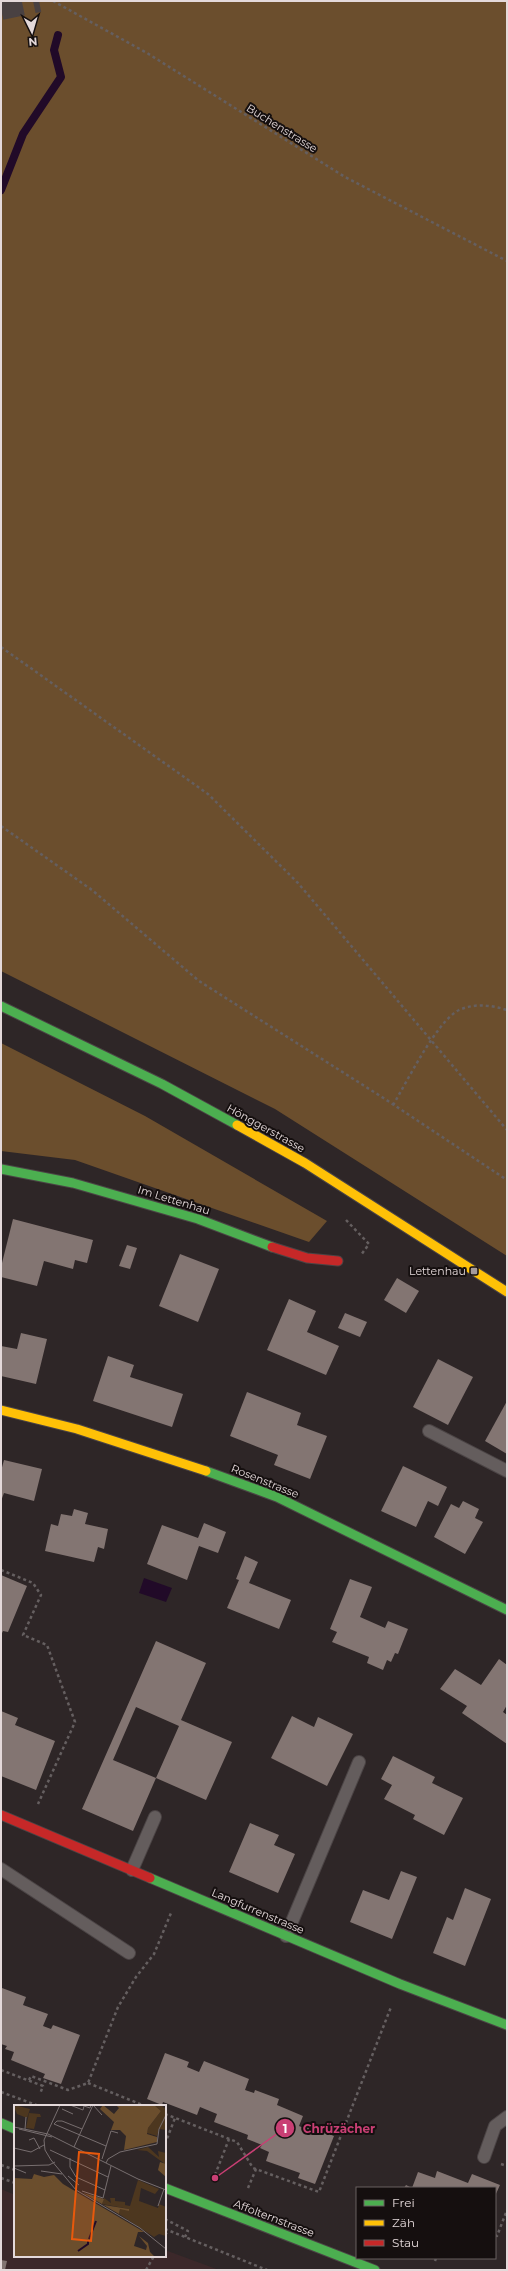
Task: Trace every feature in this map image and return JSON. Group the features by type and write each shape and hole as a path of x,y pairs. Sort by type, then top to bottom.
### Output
{"street":[{"name":"Hönggerstrasse","path":"1,1006 162,1084 305,1163 507,1292"},
{"name":"Im Lettenhau","path":"1,1169 73,1183 198,1219 285,1252 307,1258 338,1261"},
{"name":"Rosenstrasse","path":"1,1410 77,1429 177,1461 277,1497 388,1550 507,1610"},
{"name":"Langfurrenstrasse","path":"1,1815 400,1984 507,2025"},
{"path":"1,2123 14,2129"},
{"name":"Affolternstrasse","path":"166,2188 375,2270"}],"lane":[{"path":"429,1431 507,1471"},
{"path":"286,1936 359,1762"},
{"path":"132,1870 155,1817"},
{"path":"1,1869 129,1953"},
{"path":"484,2157 495,2126 507,2117"}],"path":[{"name":"Buchenstrasse","path":"53,1 147,53 345,177 507,261"},
{"path":"1,647 208,794 298,883 507,1130"},
{"path":"1,826 92,890 199,981 507,1180"},
{"path":"393,1105 442,1025 459,1011 477,1005 495,1006 507,1010"},
{"path":"344,1219 369,1244"},
{"path":"1,1570 33,1583 41,1595 24,1635 47,1645 76,1722 36,1808"},
{"path":"88,2083 118,2007 136,1977 154,1954 181,1890"},
{"path":"166,2114 237,2142 253,2168 319,2192 400,1984"},
{"path":"1,2070 43,2086 40,2094"},
{"path":"29,2080 30,2076 68,2090 88,2083 143,2105"},
{"path":"1,2092 36,2105"},
{"path":"166,2141 175,2118"},
{"path":"215,2175 229,2139"},
{"path":"1,2165 14,2170"},
{"path":"248,2188 256,2169"},
{"path":"1,2178 14,2183"},
{"path":"496,2236 507,2210"},
{"path":"166,2219 188,2231 185,2237"},
{"path":"166,2230 267,2270"},
{"path":"146,2270 153,2257"}],"shaded area":[{"path":"1,1 507,1 507,1256 275,1109 1,971"},
{"path":"1,1043 145,1116 327,1221 309,1242 75,1160 1,1151"},
{"path":"144,1578 172,1588 166,1602 139,1593"},
{"path":"1,2189 14,2195 14,2257 166,2257 166,2250 219,2270 1,2270"}],"building":[{"path":"13,1219 93,1240 87,1263 75,1260 73,1269 44,1261 37,1286 1,1277 1,1267"},
{"path":"127,1245 137,1248 130,1269 119,1266"},
{"path":"180,1254 219,1269 198,1322 159,1306"},
{"path":"397,1278 419,1291 406,1313 384,1300"},
{"path":"289,1299 316,1311 307,1332 339,1346 326,1375 267,1350"},
{"path":"345,1313 367,1322 360,1337 338,1328"},
{"path":"21,1333 47,1339 36,1384 1,1376 1,1346 17,1349"},
{"path":"108,1356 134,1365 130,1377 183,1394 172,1427 93,1401"},
{"path":"438,1359 473,1377 448,1425 413,1407"},
{"path":"247,1392 301,1413 297,1425 327,1436 310,1479 274,1465 278,1455 230,1436"},
{"path":"507,1401 507,1454 485,1441"},
{"path":"4,1460 42,1469 34,1501 4,1493 1,1501 1,1471"},
{"path":"403,1466 447,1487 438,1506 428,1501 416,1527 381,1511"},
{"path":"463,1501 479,1509 475,1518 483,1522 465,1554 434,1537 451,1504 459,1508"},
{"path":"74,1509 88,1513 85,1524 108,1529 104,1549 98,1547 94,1562 45,1551 51,1524 58,1526 61,1514 72,1516"},
{"path":"204,1523 226,1532 218,1553 199,1546 187,1580 147,1564 162,1525 198,1538"},
{"path":"245,1556 258,1562 249,1583 291,1600 279,1629 227,1608 239,1580 236,1579"},
{"path":"1,1575 27,1586 8,1632 3,1631 1,1635"},
{"path":"350,1579 372,1587 360,1617 385,1628 388,1621 408,1629 398,1654 395,1653 391,1662 387,1660 383,1670 367,1663 369,1657 332,1642 337,1632 330,1629"},
{"path":"156,1641 206,1663 181,1720 232,1742 206,1800 156,1778 133,1831 82,1809","holes":["136,1707 179,1726 156,1778 113,1760"]},
{"path":"499,1659 507,1665 507,1705 503,1712 507,1715 507,1744 462,1713 467,1706 440,1689 455,1669 481,1685"},
{"path":"1,1711 18,1718 15,1725 55,1741 36,1790 1,1776"},
{"path":"292,1716 314,1727 318,1717 353,1734 327,1786 271,1758"},
{"path":"393,1756 435,1777 432,1783 463,1798 444,1835 413,1819 415,1815 384,1799 392,1785 381,1779"},
{"path":"250,1823 279,1835 274,1845 295,1854 278,1893 229,1872"},
{"path":"401,1871 417,1877 392,1939 350,1922 363,1890 389,1900"},
{"path":"465,1888 491,1899 465,1966 433,1953 447,1917 453,1920"},
{"path":"2,1988 26,1997 23,2005 48,2014 43,2026 51,2029 53,2025 80,2035 61,2084 43,2078 45,2074 11,2060 14,2052 5,2049 7,2046 1,2044"},
{"path":"165,2053 189,2062 187,2067 199,2072 204,2061 249,2079 245,2090 254,2093 255,2090 279,2099 277,2105 303,2116 299,2126 306,2129 308,2126 334,2136 315,2184 298,2178 300,2173 266,2161 269,2152 260,2148 262,2145 247,2139 248,2135 214,2122 217,2114 200,2107 197,2115 163,2102 162,2105 147,2099"},
{"path":"437,2171 468,2183 472,2174 500,2185 496,2194 496,2187 412,2187 418,2172 435,2178"},
{"path":"1,2260 7,2261 5,2270 1,2270"}],"waterway":[{"path":"1,190 23,134 61,77 54,50 58,35"}],"tunnel":[{"path":"1,9 39,1"}],"traffic: fast":[{"path":"1,1006 162,1084 237,1125"},
{"path":"1,1169 73,1183 198,1219 272,1247"},
{"path":"206,1471 277,1497 507,1610"},
{"path":"150,1878 400,1984 507,2025"},
{"path":"1,2123 14,2129"},
{"path":"166,2188 375,2270"}],"traffic: slow":[{"path":"237,1125 305,1163 507,1292"},
{"path":"1,1410 77,1429 206,1471"}],"traffic: jam":[{"path":"272,1247 307,1258 338,1261"},
{"path":"1,1815 150,1878"}],"place":[{"name":"Lettenhau","path":"474,1271"},
{"name":"Chrüzächer","path":"215,2178"}]}
